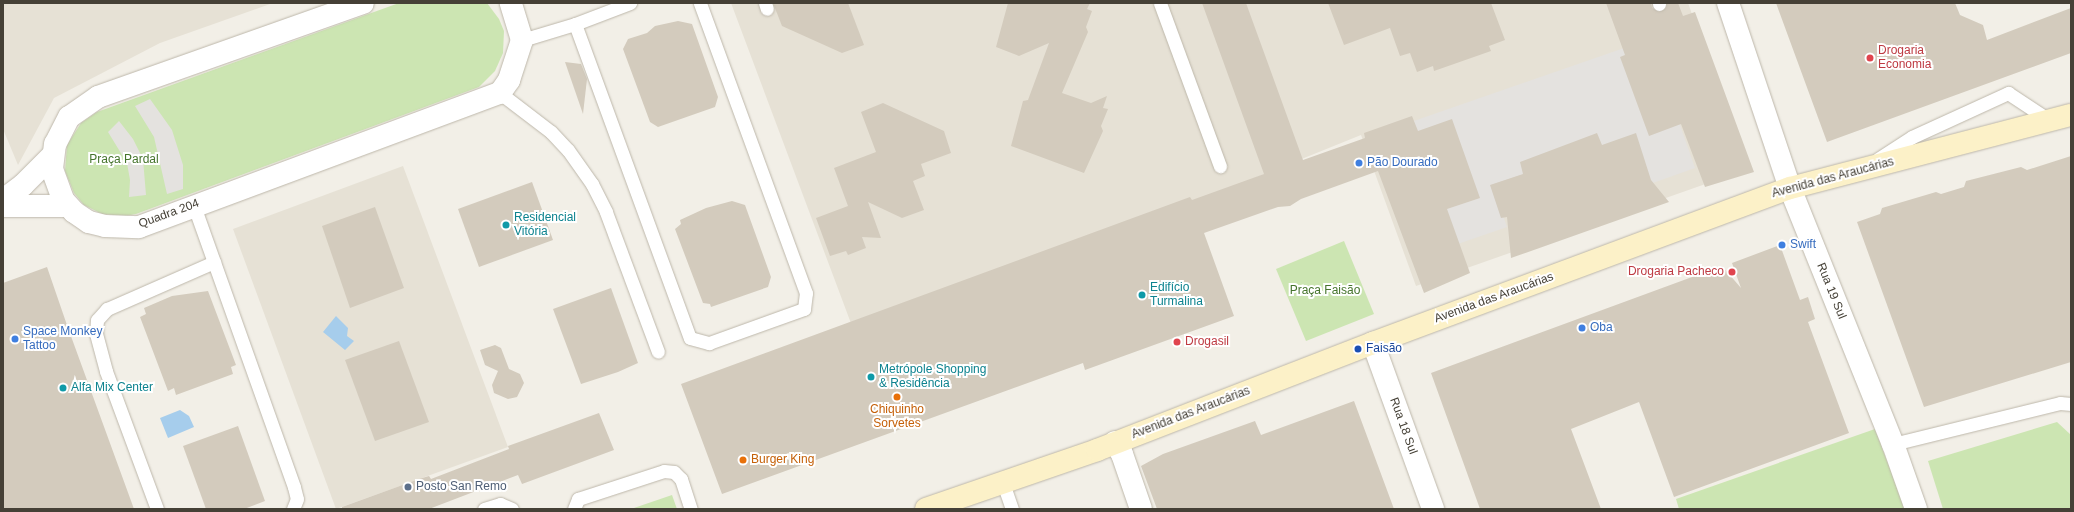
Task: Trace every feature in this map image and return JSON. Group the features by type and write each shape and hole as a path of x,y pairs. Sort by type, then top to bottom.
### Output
{"main road":[{"name":"Avenida das Araucárias","path":"926,509 1004,483 1115,442 1373,343 1790,188 2071,115"}],"street":[{"name":"Quadra 204","path":"363,3 315,11 98,97 69,117 60,133 53,155 56,183 68,206 89,222 121,228 139,227 500,93"},
{"path":"500,93 509,80 522,40 511,3"},
{"name":"Rua 19 Sul","path":"1728,3 1790,188 1893,444 1916,509"},
{"path":"3,200 23,186 53,155"},
{"path":"3,206 68,206"},
{"name":"Rua 18 Sul","path":"1373,343 1433,509"},
{"path":"1115,442 1122,454 1141,509"}],"lane":[{"path":"522,40 575,24 630,3"},
{"path":"575,24 690,338 709,343 804,309 806,293 700,3"},
{"path":"1160,3 1220,166"},
{"path":"500,93 551,132 568,150 592,184 606,212 658,352"},
{"path":"1862,170 1912,137 2008,93 2049,120"},
{"path":"194,206 294,487 297,499 293,509"},
{"path":"157,509 106,371 96,334 97,320 107,309 214,262"},
{"path":"1893,444 2060,403 2071,404"},
{"path":"574,509 578,499 664,470 674,472 681,479 692,509"},
{"path":"1004,483 1012,509"},
{"path":"484,509 500,504 512,509"}],"shaded area":[{"path":"3,3 273,3 160,43 54,98 18,165 3,129"},
{"path":"731,3 1688,3 1748,169 1416,286 1361,135 1190,204 852,326"},
{"path":"1650,39 1695,168 1650,184 1497,198 1507,227 1452,246 1408,123"},
{"path":"150,99 172,130 183,165 183,189 167,194 154,137 135,106"},
{"path":"119,121 133,139 143,159 146,195 129,197 130,180 127,163 108,132"},
{"path":"403,166 508,447 336,509 233,229"}],"green space":[{"name":"Praça Pardal","path":"399,3 487,3 499,19 504,31 503,53 495,71 479,87 136,214 125,216 102,214 84,205 74,193 65,171 67,145 81,123 97,112"},
{"name":"Praça Faisão","path":"1344,241 1374,314 1306,341 1276,269"},
{"path":"2057,422 2071,435 2071,509 1943,509 1928,461"},
{"path":"1875,429 1905,509 1679,509 1676,499"},
{"path":"672,495 677,509 631,509"}],"water":[{"path":"336,316 348,328 347,336 354,341 345,350 323,332"},
{"path":"180,410 189,416 194,427 168,438 160,418"}],"building":[{"path":"773,3 848,3 864,45 842,53 782,26"},
{"path":"1008,3 1090,3 1087,9 1092,11 1086,27 1088,32 1062,93 1091,103 1107,96 1103,108 1108,109 1101,126 1103,131 1084,173 1011,146 1023,101 1028,100 1049,43 1019,56 996,47"},
{"path":"1202,3 1246,3 1303,160 1365,138 1364,133 1412,116 1418,131 1452,119 1480,198 1447,209 1470,273 1424,293 1378,171 1301,199 1290,206 1278,207 1204,233 1234,316 1085,370 1083,363 722,494 681,384 1190,197 1192,200 1264,174"},
{"path":"1328,3 1491,3 1505,40 1489,46 1491,51 1434,71 1433,66 1417,72 1410,53 1400,56 1390,28 1344,45"},
{"path":"1606,3 1651,3 1652,8 1659,12 1666,8 1667,3 1678,3 1683,16 1695,12 1754,172 1705,187 1681,124 1649,136 1620,57 1625,55"},
{"path":"1776,3 1955,3 1960,15 1983,25 1987,40 2071,8 2071,53 1827,142"},
{"path":"678,21 692,24 718,97 715,107 658,127 650,122 623,49 628,39 647,33 655,26"},
{"path":"565,62 581,64 587,79 583,114"},
{"path":"883,103 944,131 951,153 921,164 925,176 913,181 924,210 902,218 868,202 881,238 862,237 866,248 848,255 846,251 830,256 816,218 848,206 834,168 876,152 861,112"},
{"path":"1597,133 1602,145 1636,133 1651,180 1669,202 1511,258 1507,217 1501,218 1490,185 1523,174 1520,162"},
{"path":"2071,156 2071,362 1924,407 1857,222 1880,214 1882,208 1936,192 1941,194 1964,187 1966,181 2021,167 2027,170"},
{"name":"Residencial Vitória","path":"532,182 553,240 479,267 458,209"},
{"path":"732,201 745,205 771,277 768,287 711,307 710,304 703,303 675,229 681,224 680,220 706,208"},
{"path":"375,207 404,288 350,308 322,226"},
{"path":"1780,245 1800,300 1808,297 1815,319 1808,322 1849,433 1674,497 1639,402 1571,429 1601,509 1480,509 1431,373 1722,266 1741,288 1732,263"},
{"name":"Alfa Mix Center","path":"47,267 134,509 3,509 3,283"},
{"path":"611,288 638,363 618,372 581,384 553,309"},
{"path":"208,291 236,365 231,367 233,374 176,395 174,388 168,391 140,317 146,314 144,308 172,296"},
{"path":"399,341 429,422 375,441 345,360"},
{"path":"495,345 501,348 509,369 520,374 524,383 517,397 508,399 494,393 492,385 498,371 485,365 480,350"},
{"path":"1354,401 1394,509 1157,509 1141,466 1163,454 1255,421 1261,435"},
{"path":"599,413 614,450 522,484 518,475 429,509 342,509 342,507 419,479 429,476 431,479 509,449 508,446"},
{"path":"238,426 265,501 244,509 206,509 183,446"}],"place":[{"name":"Drogaria Economia","path":"1870,58"},
{"name":"Pão Dourado","path":"1359,163"},
{"name":"Residencial Vitória","path":"506,225"},
{"name":"Swift","path":"1782,245"},
{"name":"Drogaria Pacheco","path":"1732,272"},
{"name":"Edifício Turmalina","path":"1142,295"},
{"name":"Oba","path":"1582,328"},
{"name":"Space Monkey Tattoo","path":"15,339"},
{"name":"Drogasil","path":"1177,342"},
{"name":"Faisão","path":"1358,349"},
{"name":"Metrópole Shopping & Residência","path":"871,377"},
{"name":"Alfa Mix Center","path":"63,388"},
{"name":"Chiquinho Sorvetes","path":"897,397"},
{"name":"Burger King","path":"743,460"},
{"name":"Posto San Remo","path":"408,487"}]}
